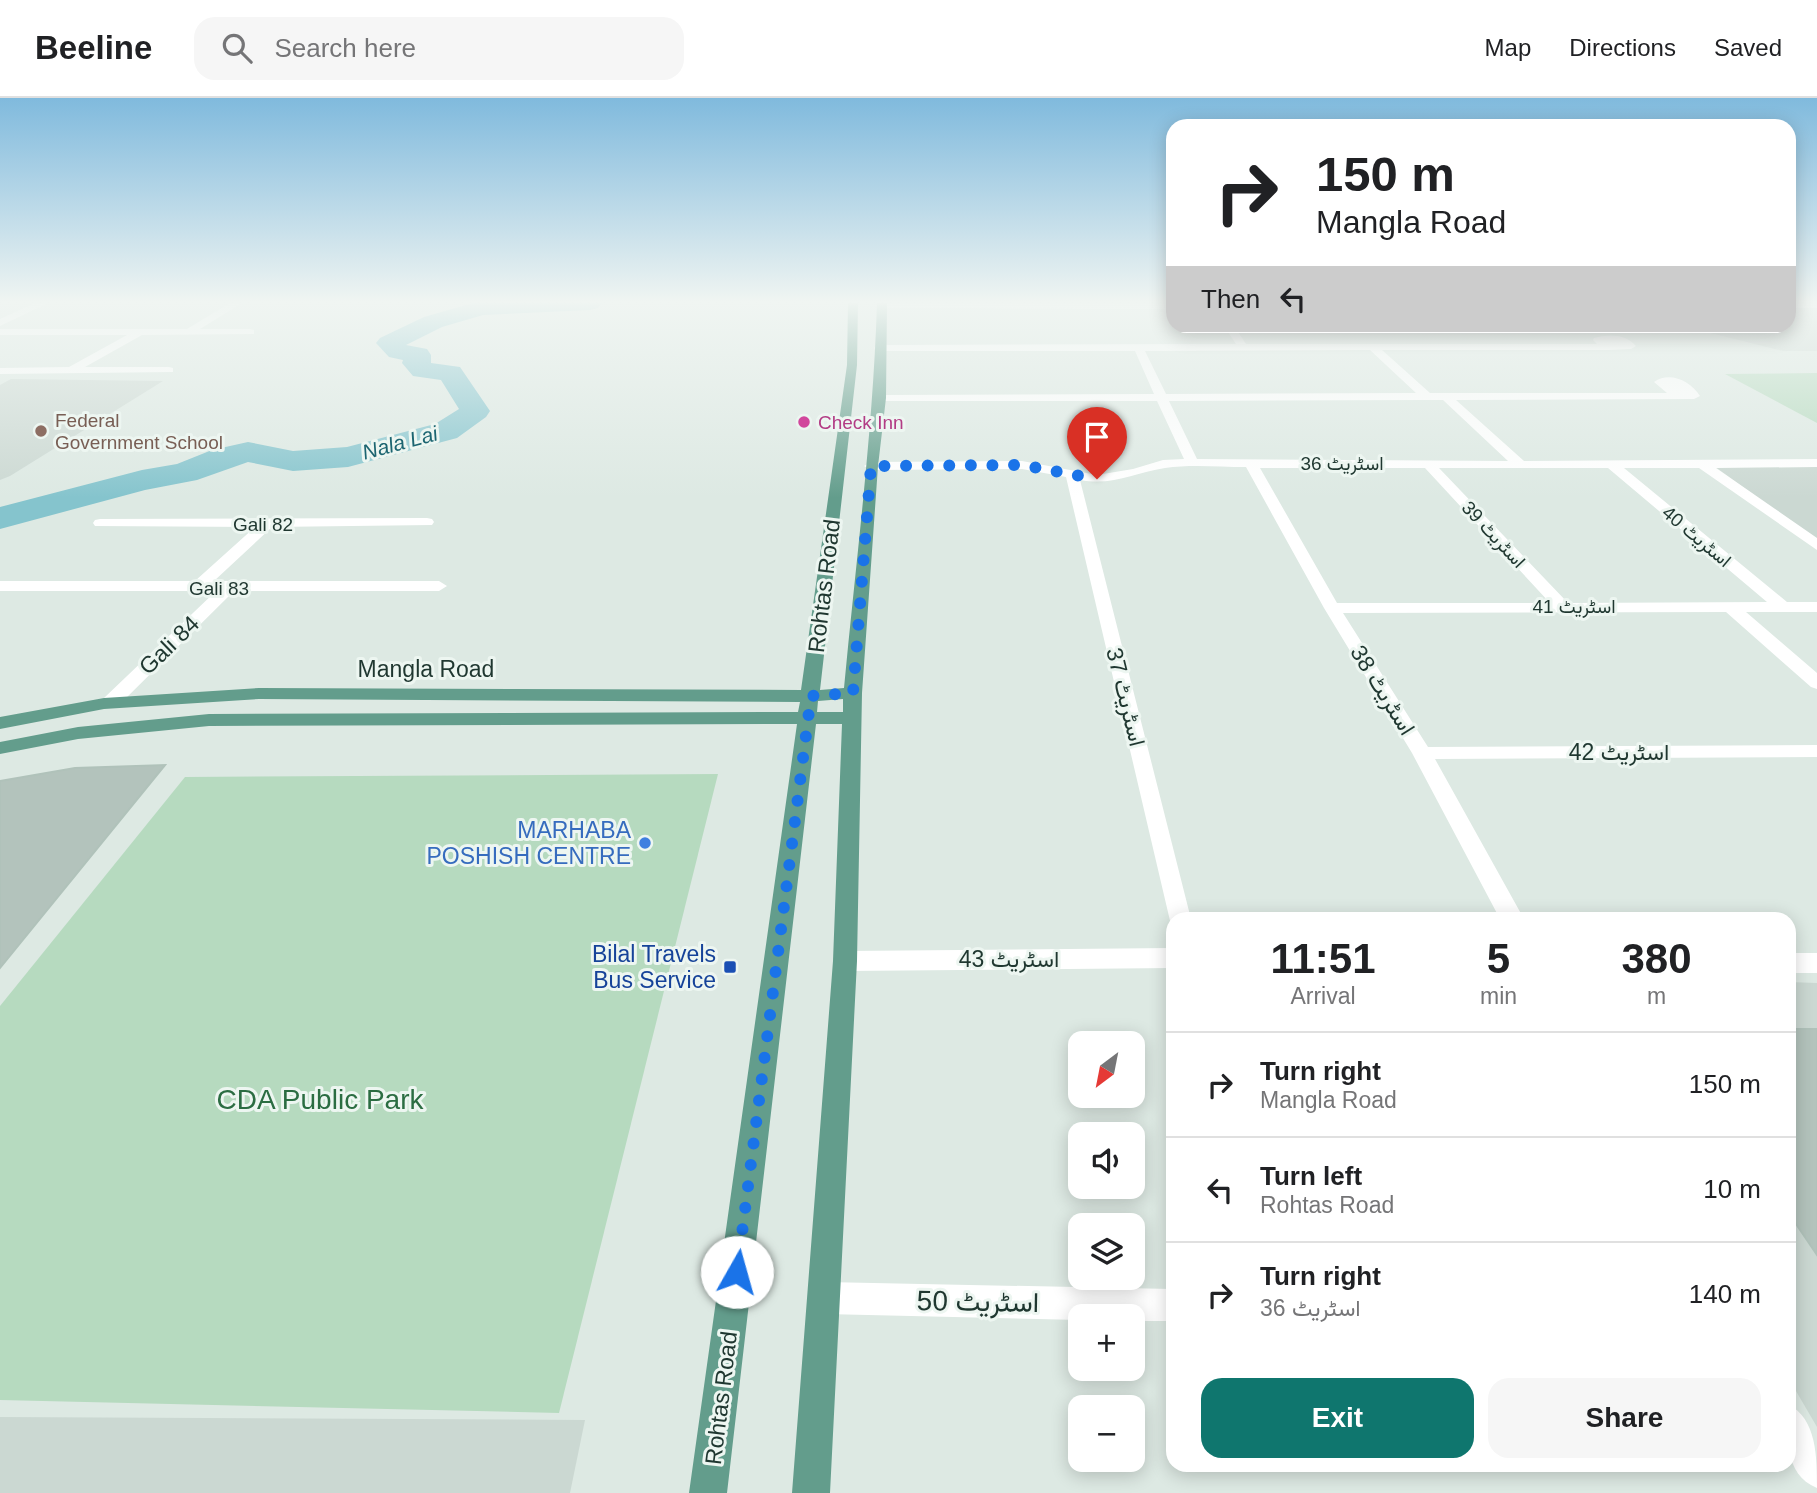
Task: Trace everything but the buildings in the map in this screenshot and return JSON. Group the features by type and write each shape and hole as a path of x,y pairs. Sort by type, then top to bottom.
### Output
{"main road":[{"name":"Rohtas Road","path":"708,1493 852,368"},
{"name":"Rohtas Road","path":"811,1493 845,961 853,706 871,466 880,398 879,368"},
{"name":"Mangla Road","path":"0,723 51,711 111,702 239,692 809,707"},
{"name":"Mangla Road","path":"0,748 33,739 209,720 853,706"}],"street":[{"path":"70,371 75,368"},
{"path":"1148,368 1192,463"},
{"path":"1395,368 1427,397"},
{"path":"0,370 169,370"},
{"path":"880,398 1679,396"},
{"path":"1447,398 1520,464"},
{"name":"اسٹریٹ 36","path":"871,466 1022,465 1097,479 1135,473 1163,464 1192,463 1613,466 1817,463"},
{"name":"اسٹریٹ 39","path":"1427,463 1562,606"},
{"name":"اسٹریٹ 38","path":"1251,464 1332,608 1422,753 1508,912"},
{"path":"1702,464 1817,545"},
{"name":"اسٹریٹ 40","path":"1613,466 1782,606"},
{"name":"اسٹریٹ 37","path":"1072,475 1177,912"},
{"name":"Gali 82","path":"100,523 427,522"},
{"name":"Gali 84","path":"197,588 267,524"},
{"name":"Gali 83","path":"0,586 439,586"},
{"name":"Gali 84","path":"111,702 228,588"},
{"path":"1729,606 1817,683"},
{"name":"اسٹریٹ 41","path":"1332,608 1817,607"},
{"name":"اسٹریٹ 42","path":"1422,753 1817,751"},
{"name":"اسٹریٹ 43","path":"845,961 1166,958"},
{"path":"1796,963 1817,962"},
{"name":"اسٹریٹ 50","path":"825,1298 1166,1305"},
{"path":"1796,1435 1817,1470"}],"shaded area":[{"name":"Federal Government School","path":"11,379 163,381 0,480 0,385"},
{"path":"1714,466 1817,466 1817,541"},
{"path":"1796,982 1817,983 1817,1427 1796,1391"},
{"path":"0,1417 585,1420 570,1493 0,1493"}],"green space":[{"path":"1817,373 1817,423 1725,374"},
{"name":"CDA Public Park","path":"718,774 559,1413 0,1400 0,1006 185,777"}],"waterway":[{"name":"Nala Lai","path":"0,518 142,480 185,473 224,457 248,452 293,461 348,457 446,431 475,411 450,373 421,368"}],"place":[{"name":"Check Inn","path":"804,422"},
{"name":"Federal Government School","path":"41,431"},
{"name":"MARHABA POSHISH CENTRE","path":"645,843"},
{"name":"Bilal Travels Bus Service","path":"730,967"}],"route":[{"path":"737,1272 811,696 853,693 871,466 989,463 1022,465 1097,479"}]}
